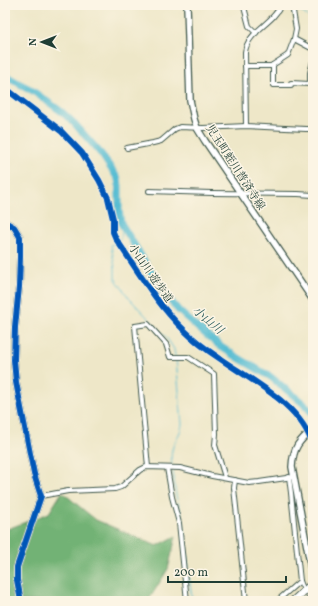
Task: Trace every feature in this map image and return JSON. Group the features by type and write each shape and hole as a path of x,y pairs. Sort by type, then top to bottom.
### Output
{"highway":[{"path":"293,601 313,583"},
{"path":"308,601 313,596"}],"main road":[{"name":"児玉町蛭川普済寺線","path":"187,5 190,100 197,128 313,300"},
{"path":"5,222 14,227 20,237 19,287 15,327 14,360 16,382 34,474 41,496 17,567 17,580 21,601"},
{"path":"313,429 299,442 293,457 291,477 313,579"}],"street":[{"path":"246,126 245,52 247,44 253,36 275,16 281,5"},
{"path":"245,66 271,66 288,55 296,29 292,5"},
{"path":"244,8 249,26 256,33"},
{"path":"294,39 313,49"},
{"path":"273,64 273,85 291,85 291,83 310,84 310,73 313,61"},
{"path":"127,148 161,141 175,129 180,127 197,128 246,126 306,129 313,128"},
{"path":"149,191 313,195"},
{"path":"148,467 135,326 148,324 166,344 170,357 188,357 214,374 215,445 225,478"},
{"path":"41,496 68,491 115,489 121,487 140,470 148,467 180,468 249,483 291,477 291,493 301,583 277,601"},
{"path":"167,468 172,497 179,523 187,601"},
{"path":"235,480 235,496 246,601"}],"green space":[{"path":"62,492 96,520 157,546 176,536 168,569 148,601 5,601 5,530 49,513"}],"waterway":[{"path":"298,9 313,22"},
{"name":"小山川","path":"5,75 30,89 62,112 75,124 102,155 118,179 121,223 154,277 178,310 221,347 271,377 304,404 313,414"},
{"path":"121,223 121,236 111,245 115,268 115,278 129,298 166,337 174,349 175,356"},
{"path":"172,464 172,450 182,424 176,359"},
{"path":"173,472 176,496 183,519 192,601"}],"cycle path":[{"name":"小山川 遊歩道","path":"5,88 61,131 82,153 99,180 108,198 113,219 113,232 116,239 148,286 174,320 201,345 260,385 287,406 307,431 313,446"},
{"path":"5,222 14,227 20,237 19,287 15,327 14,360 16,382 34,474 41,496 17,567 17,580 21,601"}]}
